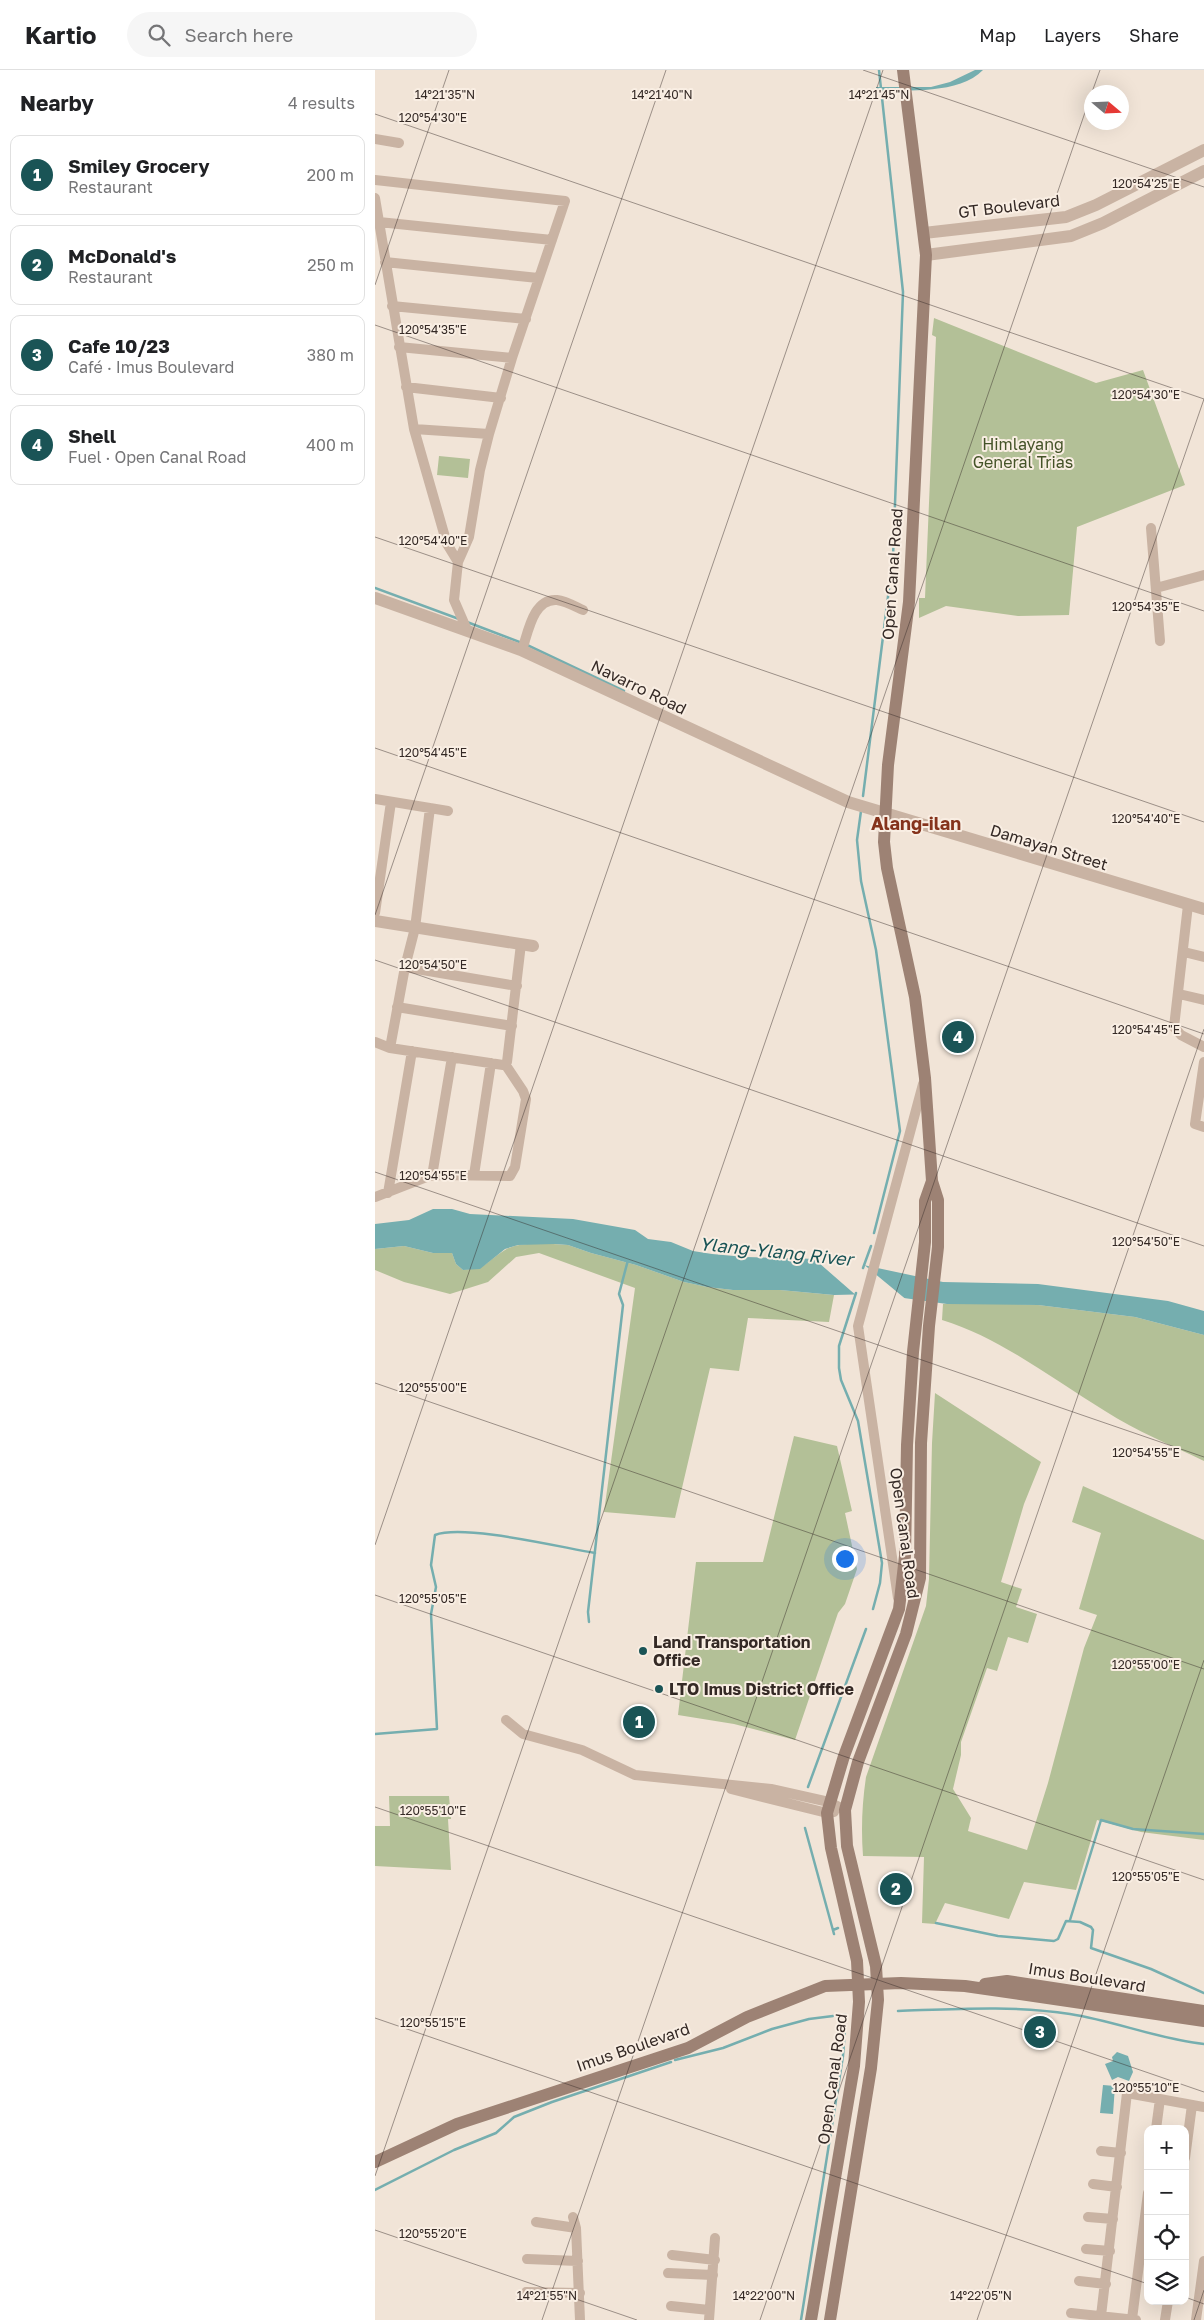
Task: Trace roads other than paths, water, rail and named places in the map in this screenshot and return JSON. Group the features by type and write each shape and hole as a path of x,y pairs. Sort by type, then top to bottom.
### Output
{"main road":[{"name":"Open Canal Road","path":"878,1984 872,1949 847,1846 845,1810 858,1762 906,1634 920,1578 921,1443 929,1326 937,1266 938,1200 932,1181 925,1078 915,997 885,856 885,814 889,751 909,602 926,255 903,70"},
{"name":"Open Canal Road","path":"899,1609 905,1556 907,1445 915,1324 925,1242 925,1200 932,1181"},
{"path":"828,1808 899,1609"},
{"name":"Open Canal Road","path":"811,2320 854,2066 858,2023 859,1984 857,1961 831,1848 828,1808"},
{"name":"Imus Boulevard","path":"965,1986 1007,1981 1204,2011"},
{"name":"Imus Boulevard","path":"375,2162 457,2124 688,2048 747,2018 825,1986 901,1983 965,1986 1204,2021"},
{"path":"830,2320 871,2068 878,1984"}],"street":[{"path":"375,138 399,143"},
{"name":"GT Boulevard","path":"924,234 1066,217 1096,205 1204,150"},
{"path":"926,255 1071,236 1103,223 1204,172"},
{"path":"375,180 565,201 512,358 479,470 469,537 458,562 454,600 464,623"},
{"path":"375,198 413,429 447,544 458,562"},
{"path":"379,222 552,240"},
{"path":"385,262 539,278"},
{"path":"392,306 525,319"},
{"path":"399,347 512,358"},
{"path":"406,387 501,398"},
{"path":"413,429 489,434"},
{"path":"1151,528 1160,641"},
{"path":"1156,588 1204,575"},
{"name":"Navarro Road","path":"375,598 464,623 524,646 829,795 885,814"},
{"path":"524,646 537,610 545,602 558,600 583,610"},
{"path":"375,799 448,811"},
{"path":"375,913 391,802"},
{"path":"390,1048 405,967 415,928 430,808"},
{"name":"Damayan Street","path":"885,814 1204,909"},
{"path":"1188,905 1174,1027 1181,1036 1204,1047"},
{"path":"375,922 527,945 517,986 508,1060 505,1064"},
{"path":"1184,952 1204,956"},
{"path":"405,967 517,986"},
{"path":"1179,994 1204,1000"},
{"path":"397,1008 512,1026"},
{"path":"375,1042 390,1048 505,1064"},
{"path":"388,1193 412,1051"},
{"path":"432,1176 452,1057"},
{"path":"1204,1062 1203,1087 1195,1124 1204,1127"},
{"path":"474,1175 491,1063"},
{"path":"375,1197 432,1176 509,1176 515,1167 526,1099 523,1091 505,1064"},
{"name":"Open Canal Road","path":"899,1609 859,1326 860,1313 925,1078"},
{"path":"506,1720 523,1734 582,1750 635,1775 704,1782 767,1800 845,1810"},
{"path":"1098,2317 1106,2284 1127,2093 1204,2107"},
{"path":"1157,2125 1160,2099"},
{"path":"1189,2125 1191,2105"},
{"path":"1101,2151 1121,2153"},
{"path":"1093,2184 1117,2187"},
{"path":"1071,2313 1131,2320 1145,2215"},
{"path":"573,2217 576,2228 580,2320"},
{"path":"1088,2217 1113,2219"},
{"path":"536,2222 576,2228"},
{"path":"671,2306 709,2315 715,2260 715,2238"},
{"path":"1086,2249 1110,2251"},
{"path":"672,2255 715,2260"},
{"path":"527,2258 577,2261"},
{"path":"1196,2320 1204,2261"},
{"path":"668,2273 713,2275"},
{"path":"1079,2281 1106,2284"},
{"path":"526,2292 580,2293"},
{"path":"1165,2320 1167,2305"}],"water":[{"path":"975,70 983,70 961,84 933,89 876,92 876,87 931,87 950,82"},
{"path":"433,1209 452,1209 470,1214 573,1219 635,1230 648,1239 671,1242 693,1251 712,1254 819,1259 854,1263 943,1282 1038,1284 1168,1301 1204,1311 1204,1335 1135,1317 1038,1305 947,1304 875,1294 834,1295 780,1290 733,1290 707,1287 684,1282 636,1265 568,1245 518,1245 505,1249 480,1269 463,1270 456,1264 452,1253 433,1253 404,1246 375,1249 375,1224 409,1220"},
{"path":"1117,2052 1128,2056 1133,2072 1129,2081 1118,2077 1112,2080 1105,2064 1113,2061 1112,2057"},
{"path":"1103,2085 1115,2086 1113,2114 1100,2113"}],"waterway":[{"path":"863,796 893,557 903,292 879,70"},
{"path":"375,588 459,619"},
{"path":"467,622 522,643"},
{"path":"527,645 624,691"},
{"path":"861,811 857,840 861,881 876,950 900,1131 874,1233"},
{"path":"863,1268 871,1246"},
{"path":"589,1622 588,1612 623,1305 619,1294 628,1260"},
{"path":"856,1293 839,1346 839,1368 841,1380 858,1421 882,1563 880,1583 873,1609"},
{"path":"375,1734 437,1729 431,1614 436,1587 431,1565 435,1535 449,1532 489,1534 595,1553"},
{"path":"808,1787 866,1629"},
{"path":"1070,1920 1101,1820 1133,1829 1204,1834"},
{"path":"805,1828 834,1934"},
{"path":"936,1923 998,1936 1054,1941 1058,1939 1066,1921 1080,1922 1091,1927 1093,1930 1091,1948 1151,1969 1204,1993"},
{"path":"833,1930 838,1928"},
{"path":"898,2011 984,2008 1048,2011 1087,2017 1187,2042 1204,2044"},
{"path":"801,2320 843,2056 846,2015 841,2015"},
{"path":"675,2060 723,2048 772,2029 809,2019 833,2016"},
{"path":"375,2190 454,2150 496,2133 514,2117 552,2102 671,2062"}],"place":[{"name":"Shell","path":"958,1037"},
{"name":"Land Transportation Office","path":"643,1651"},
{"name":"LTO Imus District Office","path":"659,1689"},
{"name":"Smiley Grocery","path":"639,1722"},
{"name":"McDonald's","path":"896,1889"},
{"name":"Cafe 10/23","path":"1040,2032"}],"district":[{"name":"Alang-ilan","path":"916,824"}],"park label":[{"name":"Himlayang General Trias","path":"1023,453"}],"water label":[{"name":"Ylang-Ylang River","path":"776,1252"}]}
